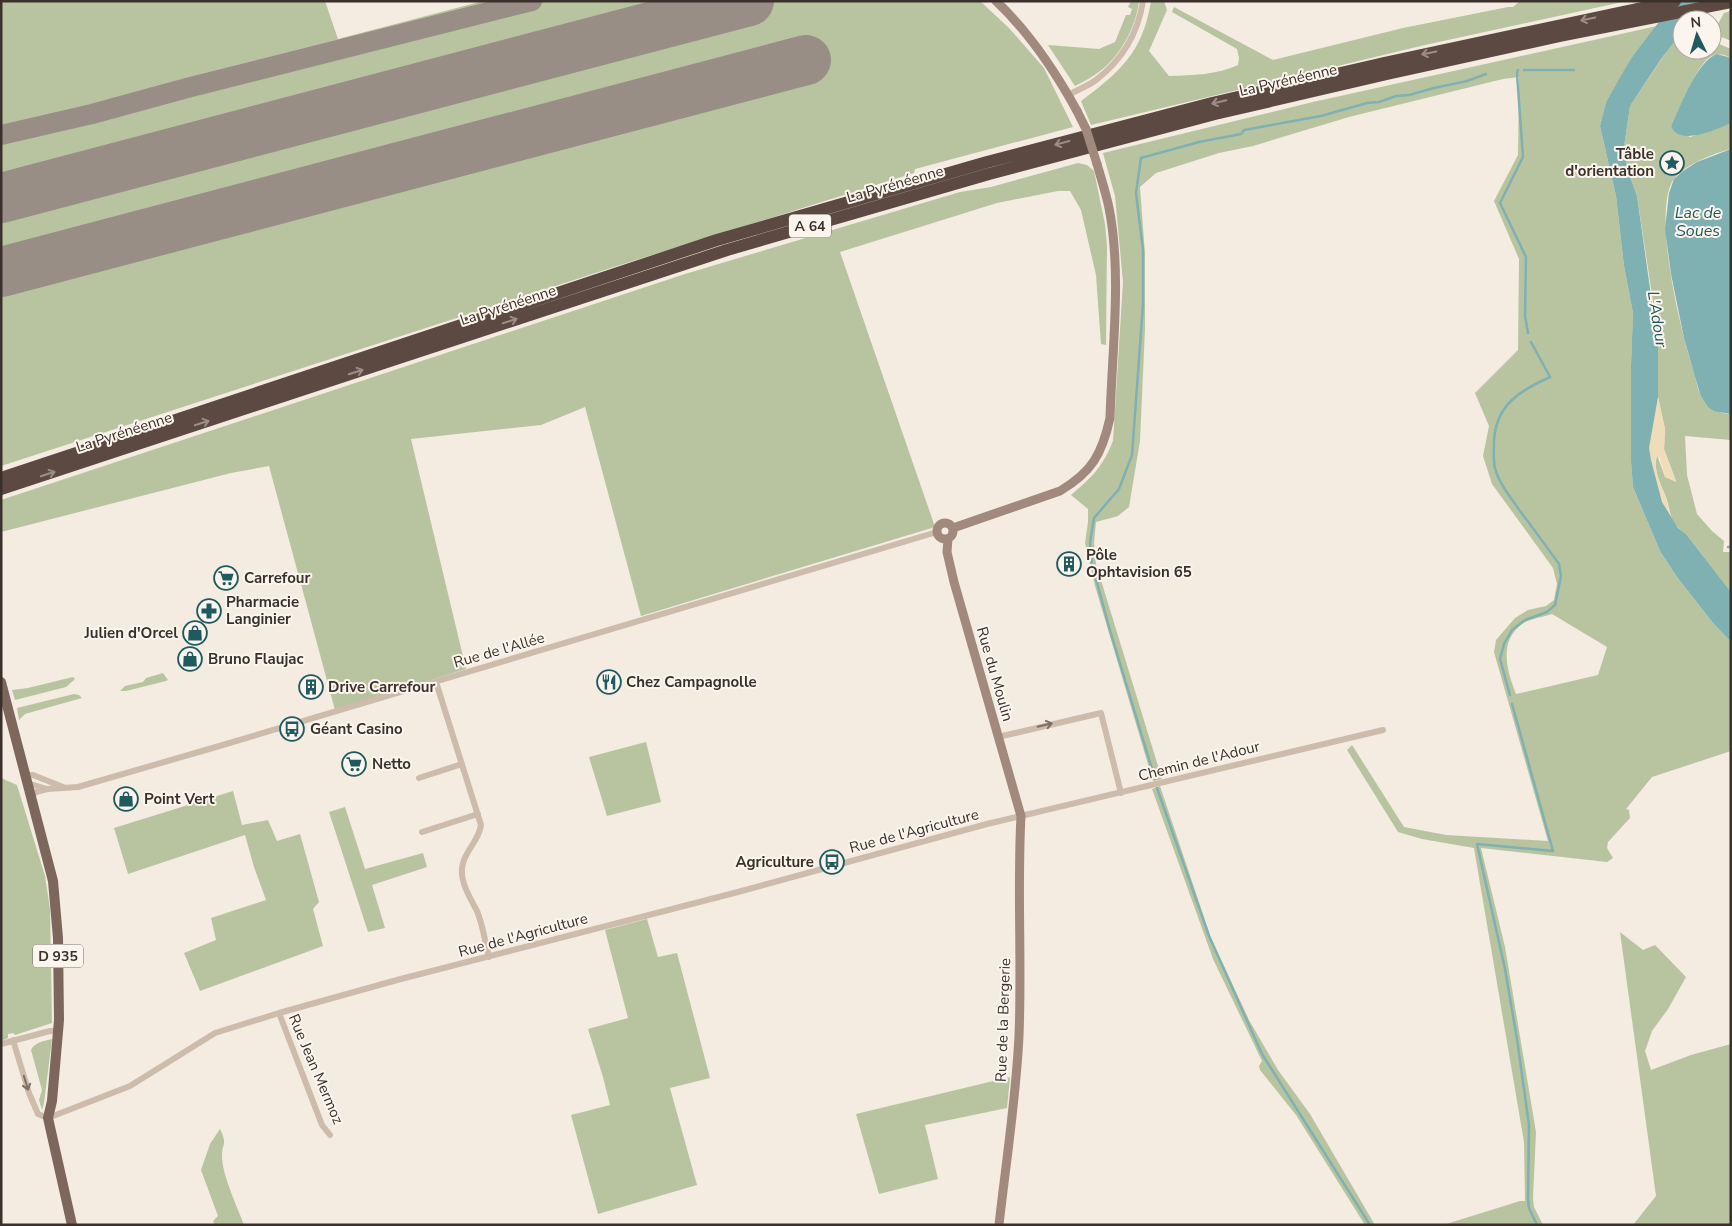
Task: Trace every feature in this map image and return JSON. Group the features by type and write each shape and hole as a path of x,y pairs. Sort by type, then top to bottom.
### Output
{"highway":[{"name":"La Pyrénéenne","path":"1,489 727,250 980,176 1215,114 1636,15 1675,1"},
{"name":"La Pyrénéenne","path":"1,478 717,240 987,162 1212,103 1384,63 1636,15 1731,2"}],"main road":[{"name":"D 935","path":"1,682 53,881 56,904 59,1020 54,1080 48,1118 72,1225"}],"street":[{"path":"953,528 1042,498 1060,491 1076,481 1088,470 1098,456 1105,439 1110,418 1115,285 1109,209 1097,164 1086,129 1069,95 1030,38 996,1"},
{"path":"1069,95 1095,81 1114,65 1130,42 1140,20 1143,1"},
{"path":"944,523 950,524 953,528 952,536 948,539 940,537 937,532 940,525 944,523"},
{"name":"Rue de l'Allée","path":"31,797 36,792 47,789 78,786 216,747 937,532"},
{"name":"Rue du Moulin","path":"948,539 947,552 949,561 1021,816"},
{"path":"436,682 482,825 463,864 462,874 470,899 477,912 490,956"},
{"path":"998,737 1101,713 1121,793"},
{"name":"Chemin de l'Adour","path":"1021,816 1383,730"},
{"path":"419,778 462,764"},
{"path":"26,779 33,775 66,788"},
{"name":"Rue de l'Allée","path":"26,779 47,789"},
{"path":"422,832 478,814"},
{"name":"Rue de l'Agriculture","path":"48,1118 130,1086 215,1033 279,1013 1021,816"},
{"name":"Rue de la Bergerie","path":"999,1225 1019,1038 1019,852 1021,816"},
{"name":"Rue Jean Mermoz","path":"279,1013 322,1125 330,1135"},
{"path":"1,1044 50,1031 57,1031"},
{"path":"13,1040 29,1093 38,1114 48,1118"}],"green space":[{"path":"1,1 325,1 338,39 483,1 980,1 1009,28 1044,68 1073,127 915,169 914,173 614,267 1,466"},
{"path":"1131,1 1139,1 1134,22 1125,42 1104,68 1075,86 1048,45 1099,49 1115,42 1126,15 1130,15 1132,9 1128,7"},
{"path":"1151,1 1164,1 1167,10 1149,51 1169,76 1222,71 1238,65 1239,58 1237,49 1172,12 1174,7 1273,60 1403,28 1513,7 1520,1 1627,1 1425,45 1091,125 1081,101 1107,80 1128,59 1142,34"},
{"path":"1731,11 1731,41 1722,37 1722,17 1724,13"},
{"path":"1657,26 1632,57 1606,102 1600,126 1616,196 1624,266 1633,313 1631,462 1633,487 1660,551 1677,577 1713,623 1731,642 1731,751 1652,777 1626,809 1629,810 1630,818 1608,842 1607,848 1613,858 1607,862 1481,848 1505,947 1536,1132 1533,1198 1534,1207 1543,1225 1443,1225 1525,1201 1524,1142 1474,848 1422,839 1398,832 1347,750 1352,745 1404,827 1446,835 1548,841 1494,652 1496,640 1515,618 1528,610 1546,606 1554,600 1557,584 1553,568 1492,484 1483,456 1489,426 1475,393 1518,350 1519,259 1494,201 1518,155 1519,77 1503,79 1349,117 1253,146 1219,153 1156,173 1140,187 1145,254 1145,329 1140,441 1129,507 1118,516 1096,522 1094,543 1096,564 1162,779 1153,781 1095,586 1085,543 1088,509 1071,495 1096,471 1113,441 1123,282 1115,196 1103,153 1313,102","holes":["1552,614 1607,647 1598,675 1516,694 1508,666 1507,648 1514,631 1525,622"]},
{"path":"1672,43 1672,60 1707,60 1699,69 1688,89 1671,126 1690,137 1731,123 1731,149 1698,161 1676,176 1672,182 1667,199 1666,221 1667,248 1676,304 1699,392 1721,412 1731,414 1731,440 1685,436 1687,475 1697,514 1724,541 1723,552 1731,552 1731,592 1686,534 1673,521 1659,481 1656,466 1657,455 1665,477 1676,481 1664,449 1665,429 1658,397 1658,345 1654,308 1637,196 1628,171 1624,147 1630,106"},
{"path":"1722,45 1731,49 1731,58 1722,55"},
{"path":"1078,163 1087,165 1094,171 1105,224 1107,246 1106,345 1101,344 1096,275 1081,210 1070,191 1058,191 997,203 840,252 935,527 641,616 585,407 541,425 411,439 466,669 335,710 269,466 231,473 1,532 1,500 685,274 960,192 991,187"},
{"path":"163,673 168,680 120,691 125,686 143,682 146,678"},
{"path":"73,677 75,679 66,687 15,700 12,690"},
{"path":"74,694 82,698 25,714 19,720 17,708"},
{"path":"646,742 661,802 607,816 589,757"},
{"path":"1,778 17,785 45,876 50,909 52,1023 15,1035 13,1033 8,1034 8,1038 1,1041"},
{"path":"1160,786 1211,938 1249,1020 1278,1070 1310,1114 1375,1225 1365,1225 1296,1115 1260,1070 1259,1066 1262,1061 1213,959 1152,789"},
{"path":"233,791 242,825 268,820 277,841 300,834 319,902 313,909 323,946 200,991 184,953 216,940 211,918 266,900 245,835 128,874 114,828"},
{"path":"345,807 365,869 423,853 427,867 372,885 385,928 368,932 329,812"},
{"path":"647,919 658,957 677,953 710,1078 670,1088 697,1185 598,1214 571,1115 610,1105 588,1029 628,1018 605,930"},
{"path":"1620,932 1643,950 1655,945 1686,977 1668,1009 1652,1031 1645,1051 1651,1070 1691,1055 1731,1044 1731,1225 1633,1225 1656,1196"},
{"path":"52,1039 42,1110 39,1100 42,1090 31,1050 37,1044"},
{"path":"1010,1077 1007,1108 925,1125 938,1179 879,1194 856,1114"},
{"path":"220,1129 224,1141 222,1156 224,1172 244,1225 215,1225 213,1221 218,1216 201,1170 210,1144"}],"sand":[{"path":"1658,397 1665,429 1664,449 1676,482 1665,477 1660,458 1657,455 1657,472 1670,516 1655,483 1649,457 1650,435"}],"water":[{"path":"1675,1 1707,1 1700,10 1672,10 1672,44 1630,106 1624,147 1628,171 1637,196 1658,345 1658,397 1649,448 1651,460 1662,502 1678,528 1686,534 1731,592 1731,642 1713,623 1677,577 1660,551 1633,487 1631,462 1631,365 1633,313 1624,266 1616,196 1600,126 1606,102 1632,57"},
{"path":"1722,55 1731,58 1731,123 1699,135 1682,135 1675,132 1671,126 1690,85 1708,60 1722,60"},
{"name":"Lac de Soues","path":"1731,149 1730,414 1714,411 1708,407 1700,394 1684,338 1671,274 1665,229 1669,193 1674,179 1697,162"}],"waterway":[{"path":"1518,70 1523,157 1500,203 1526,257 1525,316 1528,333"},
{"path":"1524,70 1574,70"},
{"path":"1155,779 1109,627 1092,564 1090,543 1094,518 1119,489 1132,455 1143,304 1143,250 1136,193 1141,158 1199,142 1241,134 1244,130 1321,116 1396,96 1409,95 1467,81 1486,74"},
{"path":"1510,695 1500,659 1504,644 1512,630 1525,620 1547,612 1555,605 1561,576 1559,564 1506,491 1499,480 1494,465 1496,428 1504,409 1519,394 1550,377 1531,342"},
{"path":"1512,704 1553,851 1477,844 1505,969 1517,1039 1529,1125 1528,1199 1529,1208 1537,1225"},
{"path":"1157,788 1209,936 1262,1054 1370,1225"}],"taxiway":[{"path":"1,135 92,114 187,88 532,1"}],"runway":[{"path":"1,198 749,1"},
{"path":"1,272 806,60"}],"place":[{"name":"Tâble d'orientation","path":"1672,163"},
{"name":"Pôle Ophtavision 65","path":"1069,564"},
{"name":"Carrefour","path":"226,578"},
{"name":"Pharmacie Langinier","path":"209,611"},
{"name":"Julien d'Orcel","path":"195,633"},
{"name":"Bruno Flaujac","path":"190,659"},
{"name":"Chez Campagnolle","path":"609,682"},
{"name":"Drive Carrefour","path":"311,687"},
{"name":"Géant Casino","path":"292,729"},
{"name":"Netto","path":"354,764"},
{"name":"Point Vert","path":"126,799"},
{"name":"Agriculture","path":"832,862"}],"water label":[{"name":"L'Adour","path":"1658,319"}]}
